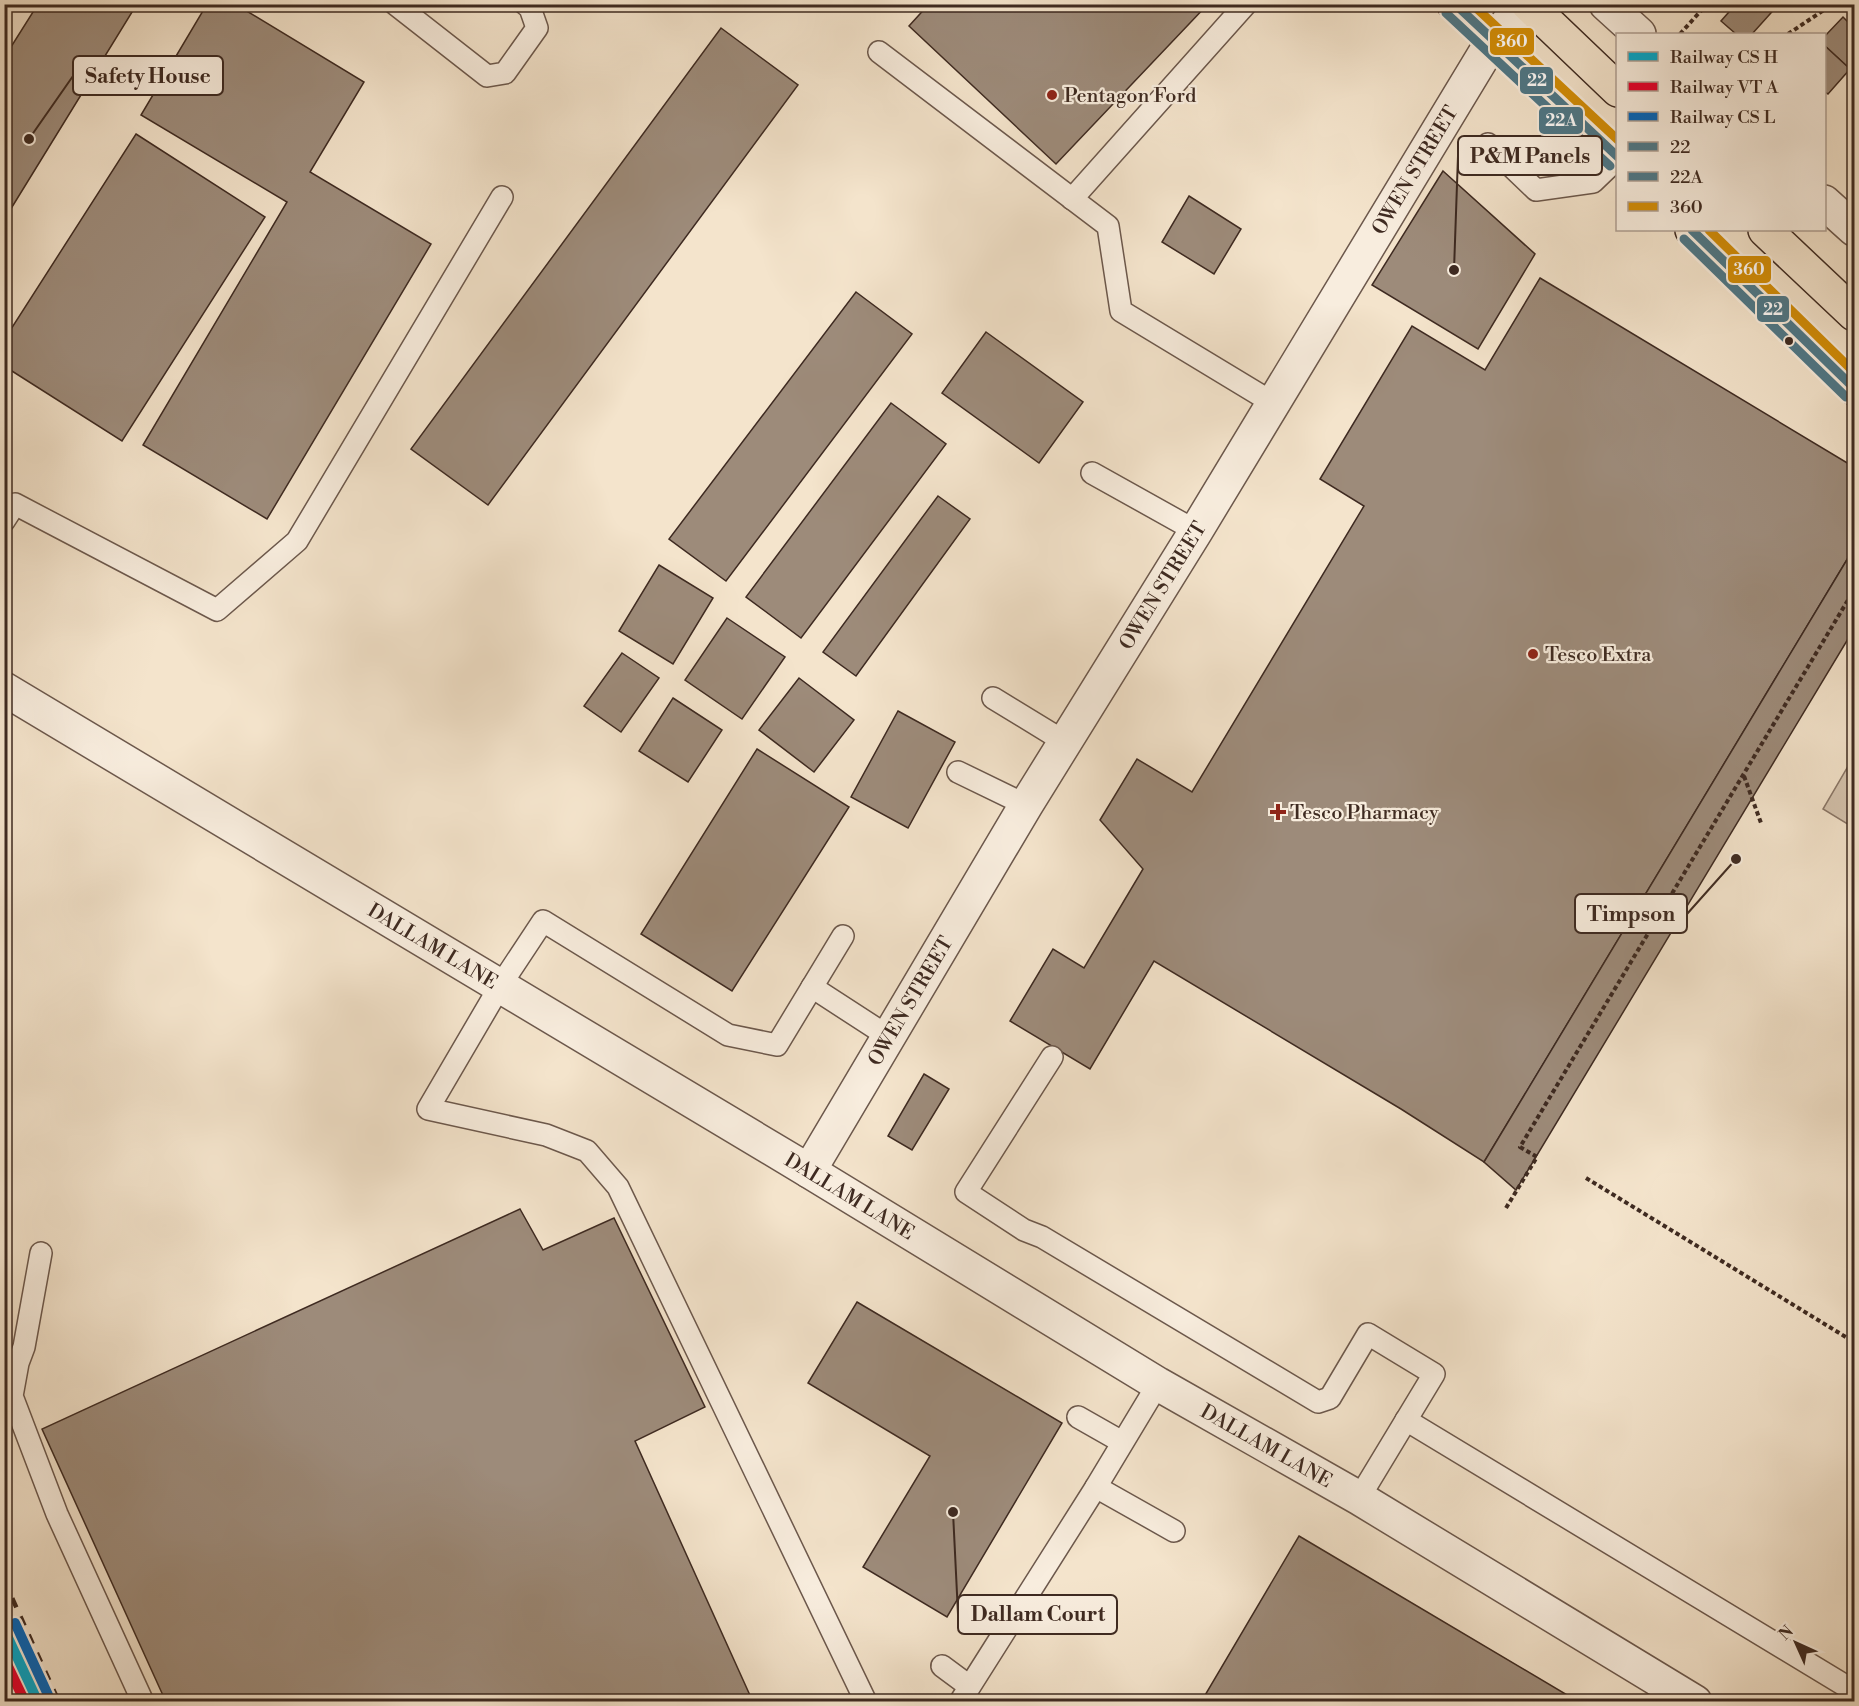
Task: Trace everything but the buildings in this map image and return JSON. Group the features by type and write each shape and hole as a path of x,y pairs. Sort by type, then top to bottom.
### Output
{"highway":[{"path":"1455,4 1616,157"},
{"path":"1526,4 1616,89"},
{"path":"1693,231 1854,388"},
{"path":"1766,231 1854,314"}],"street":[{"name":"OWEN STREET","path":"809,1171 1026,805 1196,531 1493,40 1526,4"},
{"path":"1606,4 1638,33"},
{"path":"1826,204 1854,229"},
{"name":"DALLAM LANE","path":"4,689 809,1171 1158,1384 1359,1498 1680,1698"}],"lane":[{"path":"395,4 487,76 505,73 537,28 530,8 525,4"},
{"path":"1072,199 1246,4"},
{"path":"879,51 1108,226 1121,310 1273,403"},
{"path":"1488,144 1536,190 1593,182 1616,159"},
{"path":"4,521 15,504 217,610 297,541 502,197"},
{"path":"1092,473 1196,531"},
{"path":"993,698 1065,742"},
{"path":"958,772 1026,805"},
{"path":"843,936 777,1046 728,1035 543,921 500,986 428,1109 546,1134 587,1151 618,1187 866,1701"},
{"path":"812,987 889,1038"},
{"path":"1052,1057 966,1192 1024,1230 1042,1237 1318,1402 1330,1398 1368,1334 1434,1374 1359,1498"},
{"path":"41,1253 24,1347 18,1363 12,1396 57,1514 143,1701"},
{"path":"942,1666 965,1694 1096,1487 1158,1384"},
{"path":"1078,1417 1122,1442"},
{"path":"1406,1420 1854,1691"},
{"path":"1096,1487 1174,1531"}],"path":[{"path":"1681,33 1707,4"},
{"path":"1790,33 1833,4"},
{"path":"1506,1208 1537,1157 1520,1147 1854,590"},
{"path":"1744,775 1761,823"},
{"path":"1586,1178 1854,1342"}],"shaded area":[{"path":"1854,756 1854,828 1823,809"}],"railway":[{"path":"4,1580 59,1702"}],"transit line":[{"name":"22","path":"1455,4 1616,155"},
{"name":"360","path":"1472,4 1616,138"},
{"name":"22A","path":"1446,13 1610,166"},
{"name":"22","path":"1693,231 1854,388"},
{"name":"360","path":"1710,231 1854,372"},
{"name":"22A","path":"1684,239 1846,397"},
{"path":"15,1623 49,1697"},
{"path":"4,1629 38,1702"},
{"path":"4,1658 25,1702"}],"place":[{"name":"Pentagon Ford","path":"1052,95"},
{"name":"Safety House","path":"29,139"},
{"name":"P&M Panels","path":"1454,270"},
{"name":"Tesco Extra","path":"1533,654"},
{"name":"Tesco Pharmacy","path":"1278,812"},
{"name":"Timpson","path":"1736,859"},
{"name":"Dallam Court","path":"953,1512"}]}
